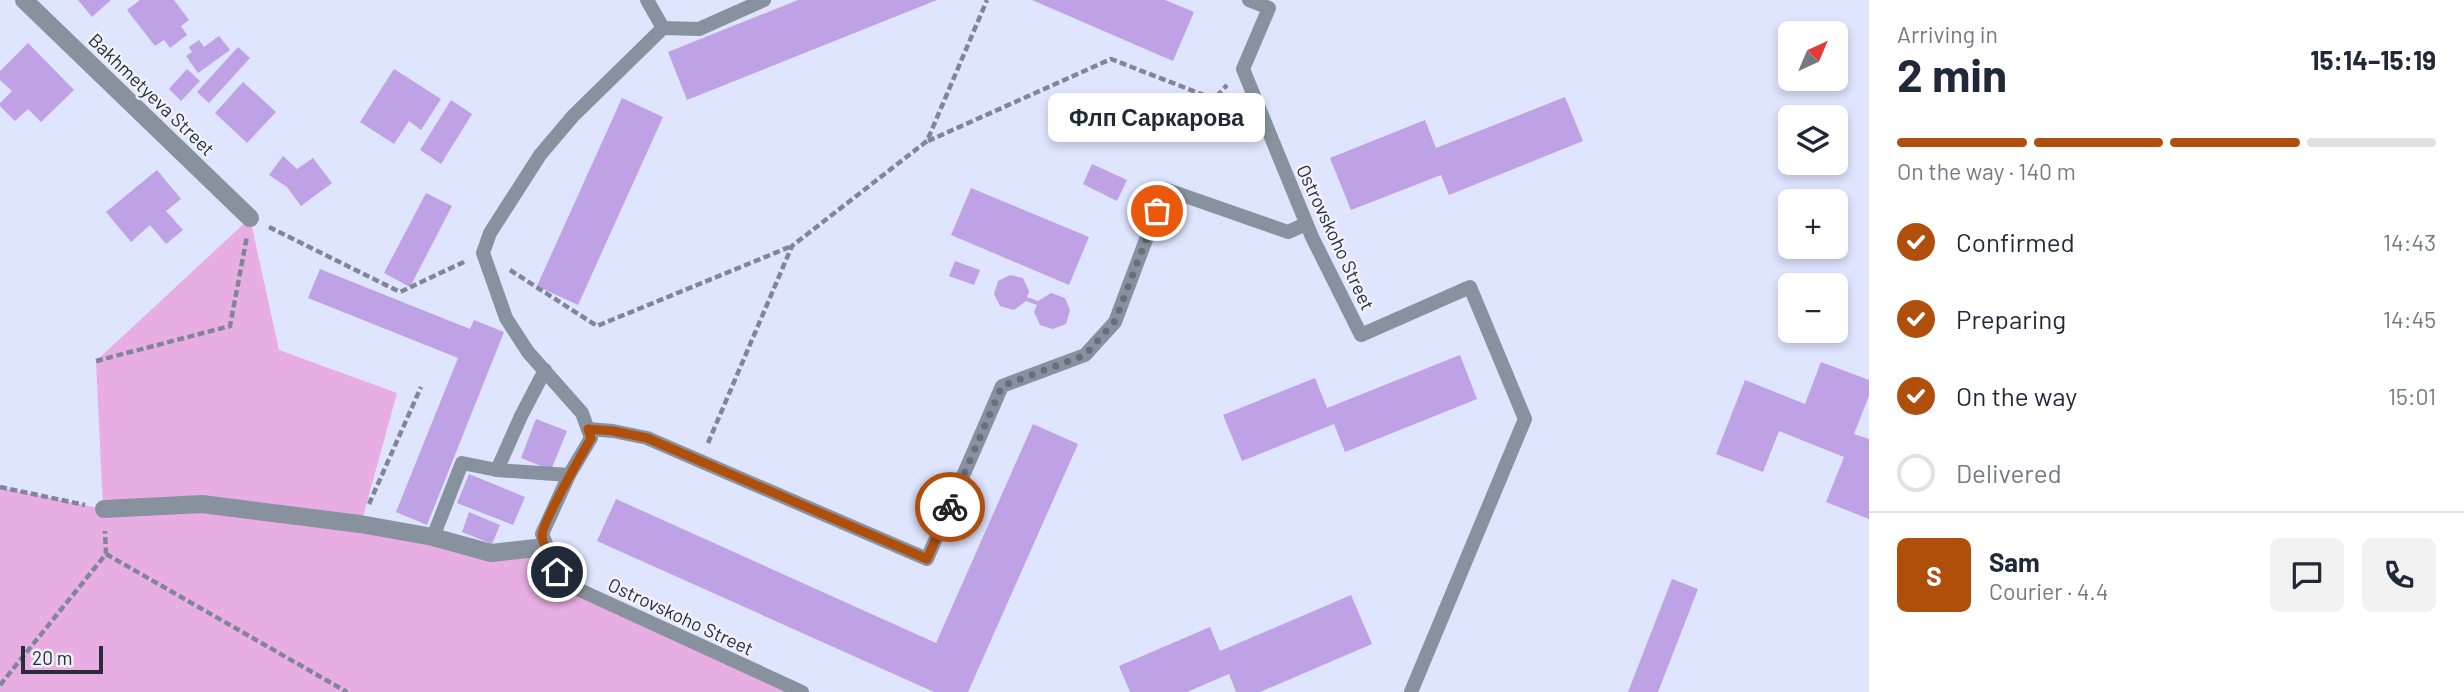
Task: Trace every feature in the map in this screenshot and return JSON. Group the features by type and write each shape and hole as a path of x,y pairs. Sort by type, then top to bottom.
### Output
{"street":[{"name":"Bakhmetyeva Street","path":"24,0 250,218"},
{"path":"104,509 202,504 360,524 433,537 491,553 545,547"}],"lane":[{"path":"647,0 663,28"},
{"path":"545,547 542,534 569,475 591,438 582,413 528,352 506,318 483,253 490,233 540,155 573,116 663,28 699,29 764,0"},
{"path":"1243,69 1269,9 1249,0"},
{"name":"Ostrovskoho Street","path":"1243,69 1306,224 1360,335 1470,287 1525,419 1411,692"},
{"path":"588,429 647,438 927,559 1002,386 1085,355 1115,321 1165,189 1288,232 1306,224"},
{"path":"498,470 521,415 545,370"},
{"path":"433,537 462,463 498,470 569,475"},
{"name":"Ostrovskoho Street","path":"545,547 557,572 571,586 802,692"}],"path":[{"path":"927,141 988,0"},
{"path":"96,361 230,326 250,218 400,292 483,253 597,326 792,246 927,141 1111,59 1213,99 1243,69"},
{"path":"700,461 792,246"},
{"path":"360,524 421,387"},
{"path":"0,487 104,509 106,554 0,685"},
{"path":"106,554 347,692"}],"shaded area":[{"path":"250,218 279,350 397,393 361,524 491,553 545,547 557,571 802,692 0,692 0,487 103,509 96,361"}],"building":[{"path":"78,0 111,0 92,17"},
{"path":"140,0 174,0 189,20 181,26 187,35 170,48 164,40 155,46 127,10"},
{"path":"798,0 937,0 687,100 668,52"},
{"path":"1032,0 1165,0 1194,12 1173,61"},
{"path":"219,36 230,50 198,73 186,56 192,52 189,47 199,40 204,47"},
{"path":"28,43 74,90 41,122 28,109 15,121 0,106 12,91 0,80 0,71"},
{"path":"238,47 250,58 209,103 197,92"},
{"path":"187,69 200,81 181,101 169,89"},
{"path":"394,69 441,99 421,130 409,121 394,144 360,122"},
{"path":"243,82 276,112 247,143 215,113"},
{"path":"1565,97 1583,141 1449,195 1441,175 1351,210 1330,158 1425,120 1436,148"},
{"path":"622,98 663,117 578,305 537,286"},
{"path":"451,100 472,114 441,164 420,150"},
{"path":"283,156 297,169 313,158 332,183 301,206 287,187 269,175"},
{"path":"1092,164 1127,180 1117,201 1083,184"},
{"path":"157,170 181,199 166,211 183,230 166,244 150,225 131,242 106,212"},
{"path":"971,188 1089,237 1069,285 951,235"},
{"path":"426,193 452,206 410,287 384,273"},
{"path":"955,261 980,270 974,285 949,276"},
{"path":"320,269 470,329 474,320 504,332 427,525 396,512 458,358 308,298"},
{"path":"1010,275 1023,278 1029,291 1027,297 1038,301 1051,293 1065,298 1070,310 1066,324 1053,329 1040,325 1034,312 1037,305 1026,301 1014,310 1000,306 994,294 998,281"},
{"path":"1460,355 1477,399 1345,452 1334,424 1242,461 1223,415 1315,378 1327,408"},
{"path":"1821,362 1869,380 1869,396 1854,434 1869,439 1869,519 1826,502 1844,457 1779,431 1763,472 1716,454 1745,380 1805,404"},
{"path":"536,419 567,431 551,470 521,458"},
{"path":"1033,424 1078,444 968,692 934,692 597,541 616,499 936,643"},
{"path":"469,474 525,497 513,525 457,503"},
{"path":"469,512 500,525 492,544 462,532"},
{"path":"1672,579 1698,589 1658,692 1628,692"},
{"path":"1351,595 1372,644 1260,692 1236,692 1229,674 1187,692 1130,692 1119,666 1210,627 1220,651"}],"way so far":[{"path":"950,507 1002,386 1085,355 1115,321 1157,211"}],"place":[{"name":"Флп Саркарова","path":"1157,211"}],"route":[{"path":"557,572 542,534 569,475 591,438 588,429 647,438 927,559 950,507"}]}
